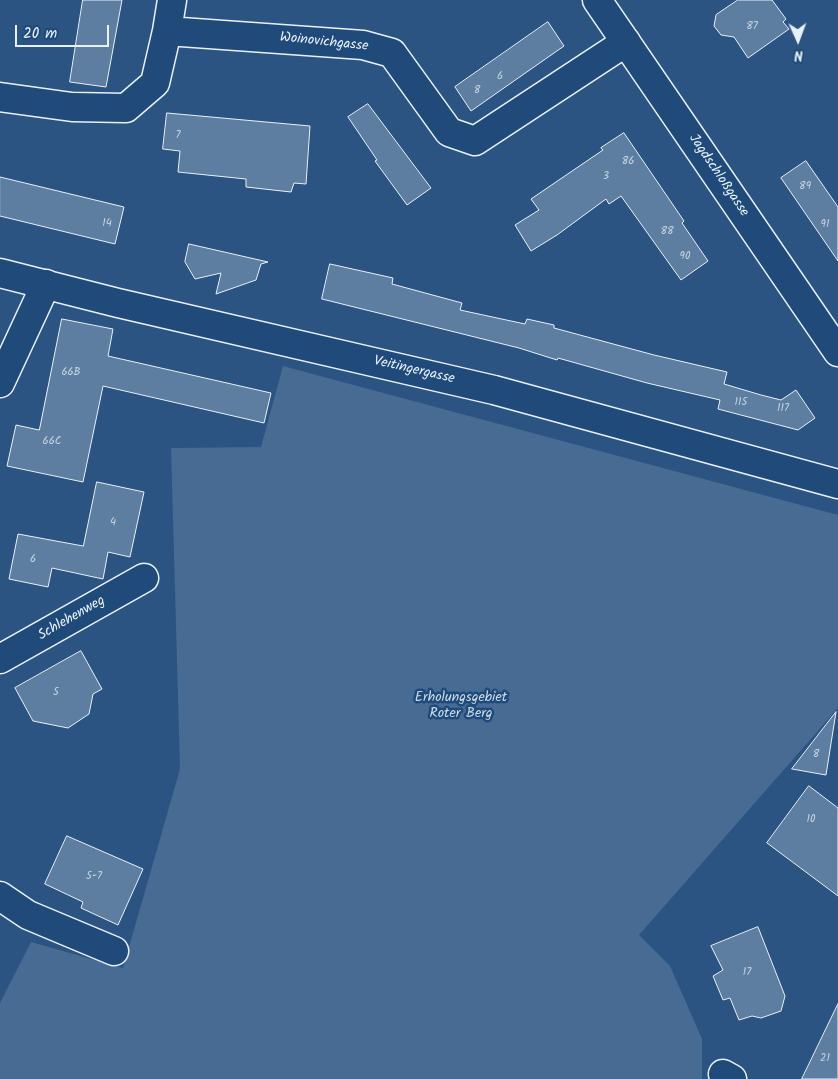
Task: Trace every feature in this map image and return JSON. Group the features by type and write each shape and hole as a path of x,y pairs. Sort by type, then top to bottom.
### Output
{"street":[{"path":"0,97 72,107 126,108 155,83 172,0"},
{"name":"Jagdschloßgasse","path":"597,0 838,352"},
{"name":"Woinovichgasse","path":"167,31 363,45 392,53 449,132 475,142 626,42"},
{"name":"Veitingergasse","path":"0,273 118,303 494,390 834,480"},
{"path":"0,383 46,284"},
{"name":"Schlehenweg","path":"0,659 144,578"},
{"path":"0,896 28,915 114,951"}],"green space":[{"name":"Erholungsgebiet Roter Berg","path":"283,366 838,515 838,708 639,935 670,966 702,1039 702,1079 0,1079 0,1003 31,942 123,968 180,769 171,448 261,447"}],"building":[{"path":"83,0 122,0 106,87 70,82"},
{"path":"738,0 772,0 786,19 783,22 789,29 748,58 734,37 721,35 714,26 716,15"},
{"path":"548,22 564,46 471,111 455,87"},
{"path":"368,104 431,188 407,205 375,161 377,160 348,117"},
{"path":"167,113 310,126 306,184 294,183 291,192 246,187 246,179 178,172 180,151 163,149"},
{"path":"624,133 684,221 682,223 708,261 681,280 621,196 609,204 606,199 557,235 531,251 515,225 539,210 531,199 603,150 601,148"},
{"path":"806,161 838,207 838,261 781,178"},
{"path":"0,177 124,207 115,244 0,216"},
{"path":"189,244 268,262 261,264 256,280 216,294 221,273 195,279 185,262"},
{"path":"330,264 393,278 392,284 462,303 460,310 525,324 527,319 554,325 554,328 654,355 727,372 724,384 761,395 781,400 796,390 815,418 798,430 718,409 720,400 322,299"},
{"path":"62,319 113,329 108,356 271,393 264,423 103,386 83,482 7,466 16,425 39,430"},
{"path":"97,482 144,492 130,557 108,552 103,579 52,568 48,587 9,579 18,534 83,546"},
{"path":"81,651 102,689 93,694 89,714 68,728 33,721 15,688"},
{"path":"836,712 826,775 792,769"},
{"path":"809,786 838,808 838,896 767,843"},
{"path":"67,836 143,869 118,925 81,908 83,902 45,884"},
{"path":"758,927 785,996 781,1011 761,1018 752,1016 739,1020 730,998 723,1000 713,976 723,970 711,946"},
{"path":"838,1004 838,1079 802,1079"}]}
